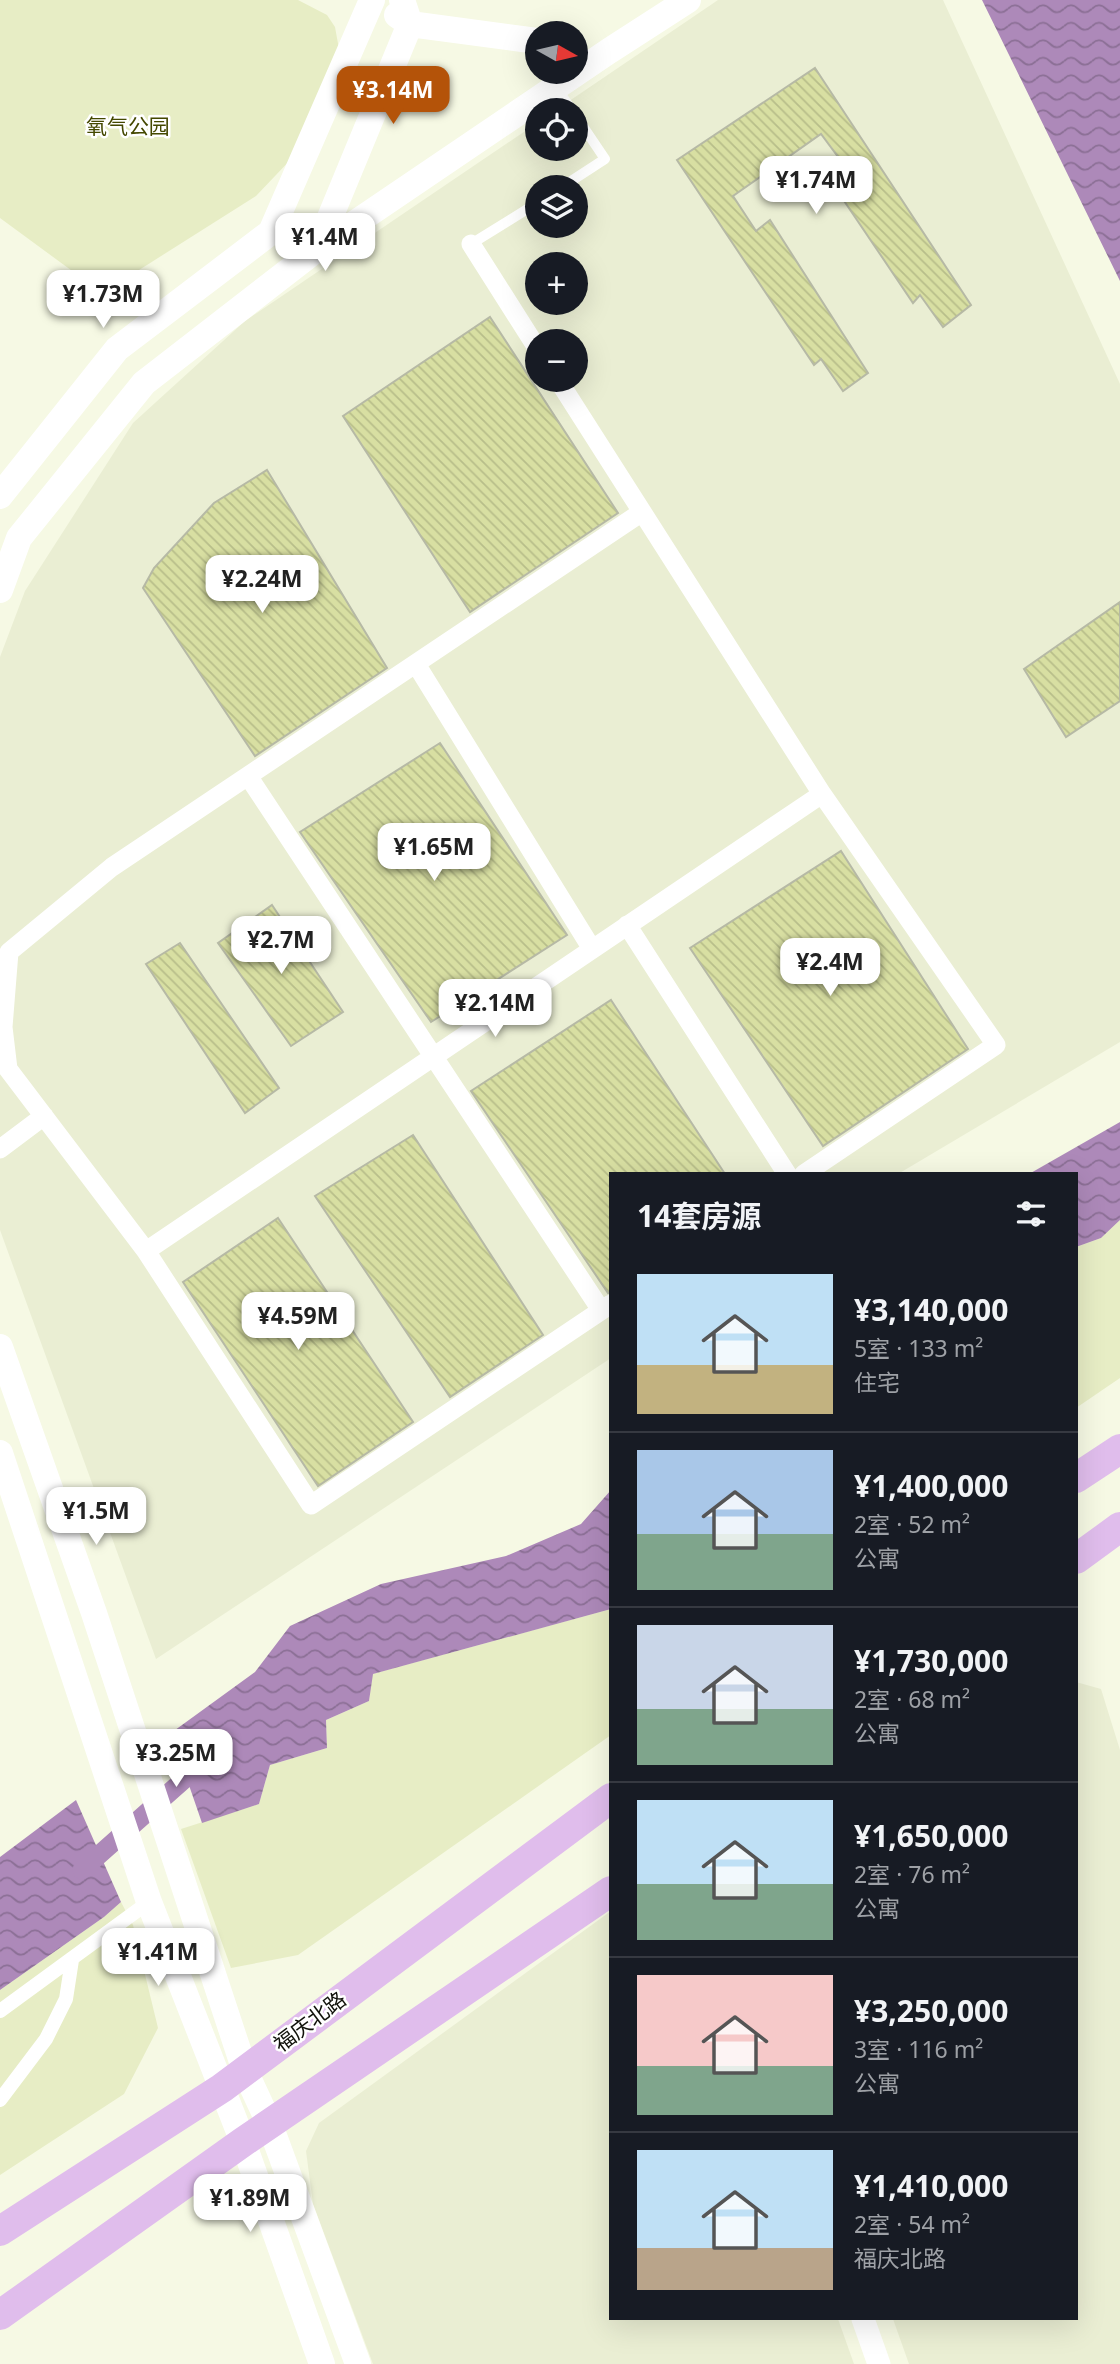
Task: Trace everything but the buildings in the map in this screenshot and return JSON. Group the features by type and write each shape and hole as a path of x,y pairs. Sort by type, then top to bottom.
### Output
{"main road":[{"path":"0,496 117,349 271,232 374,0 406,12 525,38"},
{"path":"0,590 19,538 144,383 317,249 688,0"},
{"path":"317,249 406,12"},
{"path":"588,48 609,51"},
{"path":"0,1347 94,1613 165,1830 234,2079 243,2142 321,2364"},
{"path":"1078,1477 1120,1449"},
{"path":"0,1453 6,1488 113,1790 149,1902 234,2079 270,2125 358,2364"},
{"path":"1078,1558 1120,1527"},
{"name":"福庆北路","path":"0,2231 234,2079 609,1799"},
{"path":"0,2315 243,2142 609,1892"}],"street":[{"path":"471,244 525,329"},
{"path":"566,392 822,794 996,1045 807,1172"},
{"path":"248,776 433,1056 606,1307 310,1505 146,1251 8,1069 3,1027 9,952 113,867 248,776 642,512"},
{"path":"416,664 592,949"},
{"path":"146,1251 822,794"},
{"path":"627,925 786,1172"},
{"path":"0,1149 44,1116"},
{"path":"0,2019 0,2011 149,1902"},
{"path":"0,2100 46,2039 66,1999 72,1960"},
{"path":"863,2320 879,2364"}],"lane":[{"path":"556,87 564,98"},
{"path":"580,175 605,159 588,134"},
{"path":"471,244 525,210"}],"shaded area":[{"path":"718,0 943,0 1120,384 1120,1042 901,1172 609,1172 609,1359 156,1659 0,1230 0,657 25,591 133,423 245,321 525,131 525,161 588,161 588,98 574,98"},
{"path":"1078,1683 1101,1689 1120,1750 1120,2364 909,2364 893,2320 1078,2320"},
{"path":"609,1912 609,2320 838,2320 854,2364 373,2364 313,2204 306,2151 319,2123"}],"green space":[{"name":"氧气公园","path":"0,0 298,0 327,15 335,27 345,82 333,115 256,196 109,289 94,287 0,218"},
{"path":"1120,1220 1120,1378 1078,1407 1078,1246 1101,1238"},
{"path":"609,1610 609,1736 298,1955 231,1968 181,1829 259,1804 270,1765 327,1748 326,1720 369,1701 372,1674"},
{"path":"121,1902 133,1925 158,2028 124,2094 0,2175 0,1990 104,1917"}],"water":[{"path":"982,0 1120,0 1120,281"},
{"path":"1120,1122 1120,1220 1101,1238 1078,1246 1078,1172 1032,1172"},
{"path":"609,1492 609,1610 373,1674 369,1701 326,1720 327,1748 270,1765 259,1804 202,1823 171,1733 255,1672 290,1626 381,1584 506,1556 581,1524"},
{"path":"76,1800 121,1902 104,1917 0,1990 0,1857"}],"waterway":[{"path":"82,1870 206,1760"}]}
